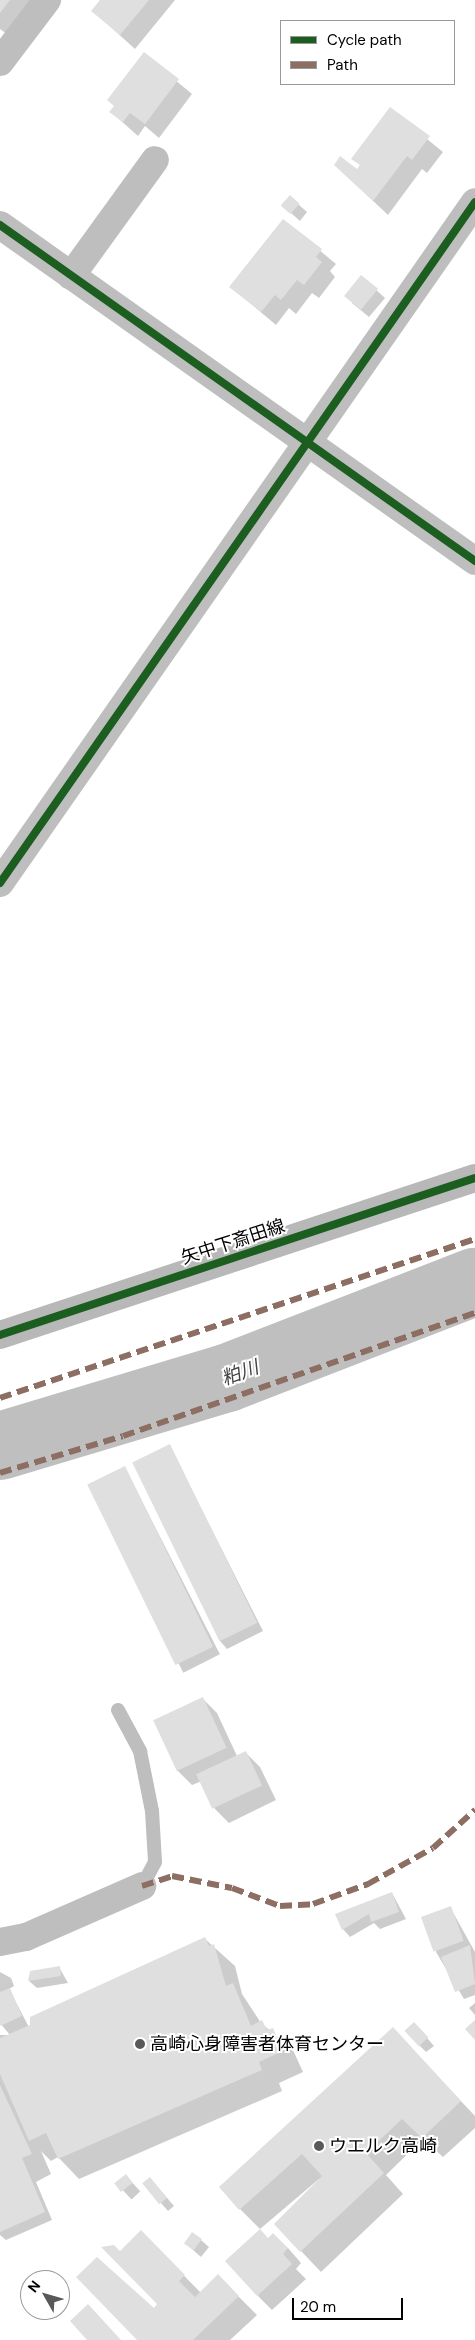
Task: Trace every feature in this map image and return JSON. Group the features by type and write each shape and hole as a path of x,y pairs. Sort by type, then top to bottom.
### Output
{"street":[{"path":"0,62 47,0"},
{"path":"71,276 155,160"},
{"path":"0,883 308,445 475,202"},
{"path":"0,225 308,445 475,561"},
{"name":"矢中下斎田線","path":"6,1329 475,1178"},
{"path":"0,1942 26,1937 142,1886"}],"lane":[{"path":"118,1710 140,1751 152,1811 155,1862 142,1886"}],"building":[{"path":"0,0 10,0 0,13"},
{"path":"100,0 149,0 120,35 91,11"},
{"path":"144,52 179,79 145,124 130,113 123,122 109,112 114,106 107,100"},
{"path":"390,107 430,136 412,160 407,156 373,201 334,165 340,156 357,169 360,165 351,159"},
{"path":"290,195 300,204 290,214 281,205"},
{"path":"283,219 322,249 316,257 322,262 304,285 297,280 281,300 275,295 261,312 229,287"},
{"path":"361,275 378,289 361,310 344,296"},
{"path":"170,1444 257,1623 219,1641 132,1462"},
{"path":"125,1466 213,1647 175,1665 87,1484"},
{"path":"203,1697 227,1748 177,1771 153,1720"},
{"path":"246,1751 262,1785 212,1809 196,1774"},
{"path":"392,1892 399,1912 371,1922 369,1914 342,1930 335,1914"},
{"path":"451,1906 464,1941 434,1952 421,1917"},
{"name":"高崎心身障害者体育センター","path":"205,1937 209,1946 214,1944 226,1986 233,1983 251,2026 262,2020 267,2030 273,2028 283,2051 259,2062 262,2070 58,2159 46,2133 29,2141 0,2074 0,2038 30,2025 30,2017"},
{"path":"470,1945 475,1984 455,1992 441,1957"},
{"path":"60,1966 61,1976 28,1981 30,1971"},
{"path":"10,1988 22,2016 0,2026 0,1992"},
{"path":"475,2020 475,2040 465,2029"},
{"path":"414,2022 428,2037 419,2046 404,2031"},
{"name":"ウエルク高崎","path":"393,2027 461,2101 422,2138 402,2119 366,2153 384,2173 300,2252 274,2224 322,2176 302,2154 239,2210 219,2187"},
{"path":"0,2085 32,2154 22,2158 45,2212 0,2232"},
{"path":"126,2174 133,2183 121,2192 114,2183"},
{"path":"150,2177 167,2198 159,2204 142,2183"},
{"path":"260,2229 268,2238 273,2233 288,2248 283,2254 292,2264 257,2296 225,2261"},
{"path":"141,2230 185,2275 179,2281 195,2297 218,2274 239,2296 193,2340 137,2340 76,2277 97,2257 154,2308 157,2304 101,2247 114,2245 120,2251"},
{"path":"192,2232 202,2239 194,2250 184,2243"},
{"path":"88,2304 121,2340 87,2340 70,2321"}],"waterway":[{"name":"粕川","path":"0,1446 227,1378 475,1282"}],"marked path":[{"path":"0,1398 475,1239"},
{"path":"0,1473 123,1436 475,1313"},
{"path":"142,1886 172,1876 232,1888 280,1906 313,1904 368,1884 433,1848 475,1810"}],"cycle path":[{"path":"0,883 475,202"},
{"path":"0,225 475,561"},
{"path":"0,1335 475,1178"}],"place":[{"name":"高崎心身障害者体育センター","path":"140,2044"},
{"name":"ウエルク高崎","path":"319,2146"}]}
